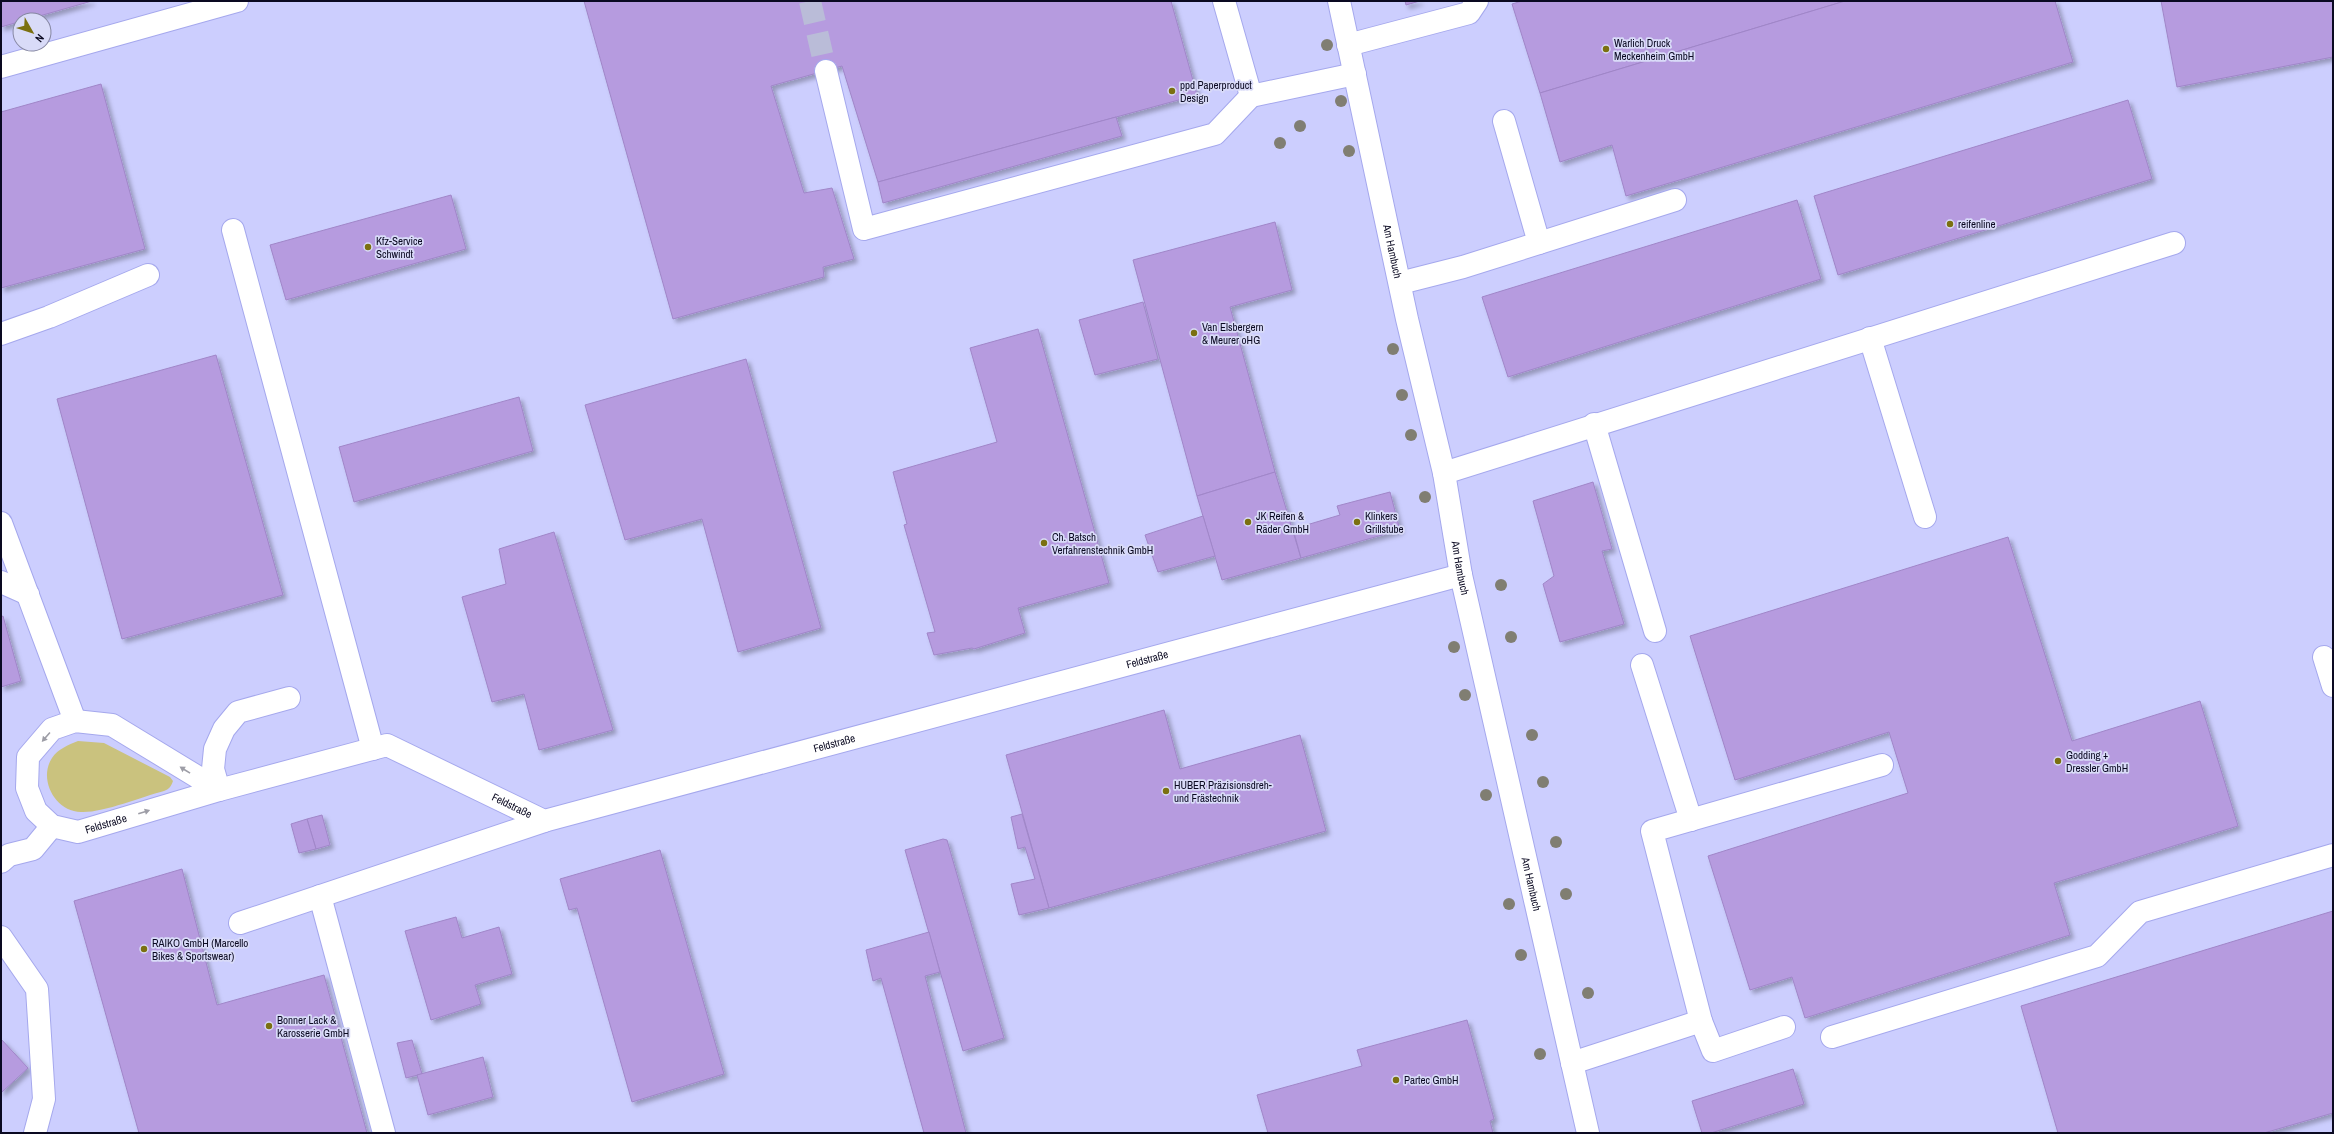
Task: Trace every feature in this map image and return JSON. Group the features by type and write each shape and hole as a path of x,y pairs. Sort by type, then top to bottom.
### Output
{"street":[{"path":"1,67 237,1"},
{"path":"1224,1 1251,96"},
{"name":"Am Hambuch","path":"1339,1 1400,283 1444,473 1461,575 1588,1133"},
{"path":"1348,44 1468,13 1476,1"},
{"path":"826,71 864,229 1215,134 1251,96 1355,74"},
{"path":"1504,121 1539,243"},
{"path":"1400,283 1463,267 1675,200"},
{"path":"233,230 373,749"},
{"path":"1444,473 1517,451 1594,424 2174,243"},
{"path":"1,334 49,317 148,275"},
{"path":"1870,338 1926,517"},
{"path":"1594,424 1655,631"},
{"path":"1,523 75,721"},
{"name":"Feldstraße","path":"52,826 78,832 219,790 387,745 544,821 1461,575"},
{"path":"1,582 28,594"},
{"path":"2324,657 2333,686"},
{"path":"1642,665 1691,820"},
{"path":"219,790 214,770 215,749 224,729 238,712 290,698"},
{"path":"1,862 9,855 32,849 52,826 36,811 27,788 28,757 52,729 75,721 112,725 219,790"},
{"path":"1784,1027 1712,1050 1702,1021 1652,831 1882,764"},
{"path":"240,922 544,821"},
{"path":"1832,1037 2097,956 2140,912 2333,855"},
{"path":"320,896 384,1133"},
{"path":"1,937 37,989 44,1099 35,1133"},
{"path":"1572,1063 1702,1021"}],"shaded area":[{"path":"1,1 2333,1 2333,1133 1,1133"},
{"path":"78,741 104,743 170,777 173,781 169,789 111,807 90,812 72,811 64,807 52,793 48,784 47,775 48,766 54,755"}],"building":[{"path":"1,1 92,1 52,12 12,12 12,24 1,27"},
{"path":"584,1 1171,1 1197,95 878,182 842,66 771,86 804,193 832,188 854,259 823,267 824,277 673,319"},
{"path":"1405,1 1420,1 1406,5"},
{"name":"Warlich Druck Meckenheim GmbH","path":"1522,1 1845,1 1540,93 1512,4"},
{"path":"1845,1 2055,1 2073,62 1626,196 1612,145 1560,162 1540,93"},
{"path":"2161,1 2333,1 2333,57 2177,87"},
{"path":"101,84 145,249 1,288 1,112"},
{"path":"2128,100 2152,179 1838,275 1814,196"},
{"path":"1116,117 1122,136 883,203 878,182"},
{"name":"Kfz-Service Schwindt","path":"451,195 466,249 286,300 270,245"},
{"path":"1797,200 1821,279 1508,377 1482,297"},
{"name":"Van Elsbergern & Meurer oHG","path":"1275,222 1292,290 1230,307 1275,472 1197,496 1133,260"},
{"path":"1143,302 1158,359 1095,375 1079,320"},
{"path":"1038,329 1109,583 1018,608 1025,633 974,649 972,648 934,655 927,633 935,632 904,525 907,524 893,472 997,442 970,348"},
{"path":"216,355 283,595 122,639 57,399"},
{"path":"746,359 821,628 738,652 702,519 625,540 585,405"},
{"path":"519,397 533,451 354,502 339,447"},
{"name":"JK Reifen & Räder GmbH","path":"1275,472 1301,558 1222,580 1197,496"},
{"path":"1593,482 1612,549 1602,551 1624,624 1560,642 1543,584 1554,576 1533,501"},
{"name":"Klinkers Grillstube","path":"1390,492 1400,530 1301,558 1293,529 1340,515 1337,506"},
{"path":"1203,516 1215,556 1158,572 1145,535"},
{"path":"554,532 613,730 539,750 524,694 492,702 462,597 506,584 499,549"},
{"name":"Godding + Dressler GmbH","path":"2008,537 2072,741 2200,701 2238,826 2054,883 2070,935 1805,1018 1792,977 1750,990 1708,856 1908,793 1889,732 1735,780 1690,636"},
{"path":"3,616 21,681 1,687 1,617"},
{"name":"HUBER Präzisionsdreh- und Frästechnik","path":"1164,710 1180,769 1300,735 1326,831 1049,908 1006,755"},
{"path":"1022,814 1049,908 1019,915 1011,884 1035,879 1025,847 1018,849 1011,817"},
{"path":"322,815 330,845 316,849 307,819"},
{"path":"307,819 316,849 299,853 291,824"},
{"path":"943,839 947,840 1004,1038 963,1051 905,850"},
{"path":"660,850 724,1074 632,1102 577,908 569,910 560,879"},
{"path":"182,869 217,1005 324,975 367,1133 139,1133 74,901"},
{"path":"2333,911 2333,1113 2264,1133 2058,1133 2021,1006"},
{"path":"456,917 462,938 499,927 512,974 475,985 481,1004 431,1020 405,931"},
{"path":"929,932 940,972 925,976 966,1133 924,1133 881,978 873,981 866,950"},
{"name":"Partec GmbH","path":"1467,1020 1494,1119 1490,1121 1493,1133 1268,1133 1257,1095 1362,1066 1357,1050"},
{"path":"1,1039 28,1068 1,1093"},
{"path":"412,1040 422,1074 406,1078 397,1043"},
{"path":"483,1057 493,1097 428,1115 417,1075"},
{"path":"1793,1069 1804,1104 1711,1133 1702,1133 1692,1101"}],"tunnel":[{"path":"810,1 826,71"}],"place":[{"name":"Warlich Druck Meckenheim GmbH","path":"1606,49"},
{"name":"ppd Paperproduct Design","path":"1172,91"},
{"name":"reifenline","path":"1950,224"},
{"name":"Kfz-Service Schwindt","path":"368,247"},
{"name":"Van Elsbergern & Meurer oHG","path":"1194,333"},
{"name":"JK Reifen & Räder GmbH","path":"1248,522"},
{"name":"Klinkers Grillstube","path":"1357,522"},
{"name":"Ch. Batsch Verfahrenstechnik GmbH","path":"1044,543"},
{"name":"Godding + Dressler GmbH","path":"2058,761"},
{"name":"HUBER Präzisionsdreh- und Frästechnik","path":"1166,791"},
{"name":"RAIKO GmbH (Marcello Bikes & Sportswear)","path":"144,949"},
{"name":"Bonner Lack & Karosserie GmbH","path":"269,1026"},
{"name":"Partec GmbH","path":"1396,1080"}]}
